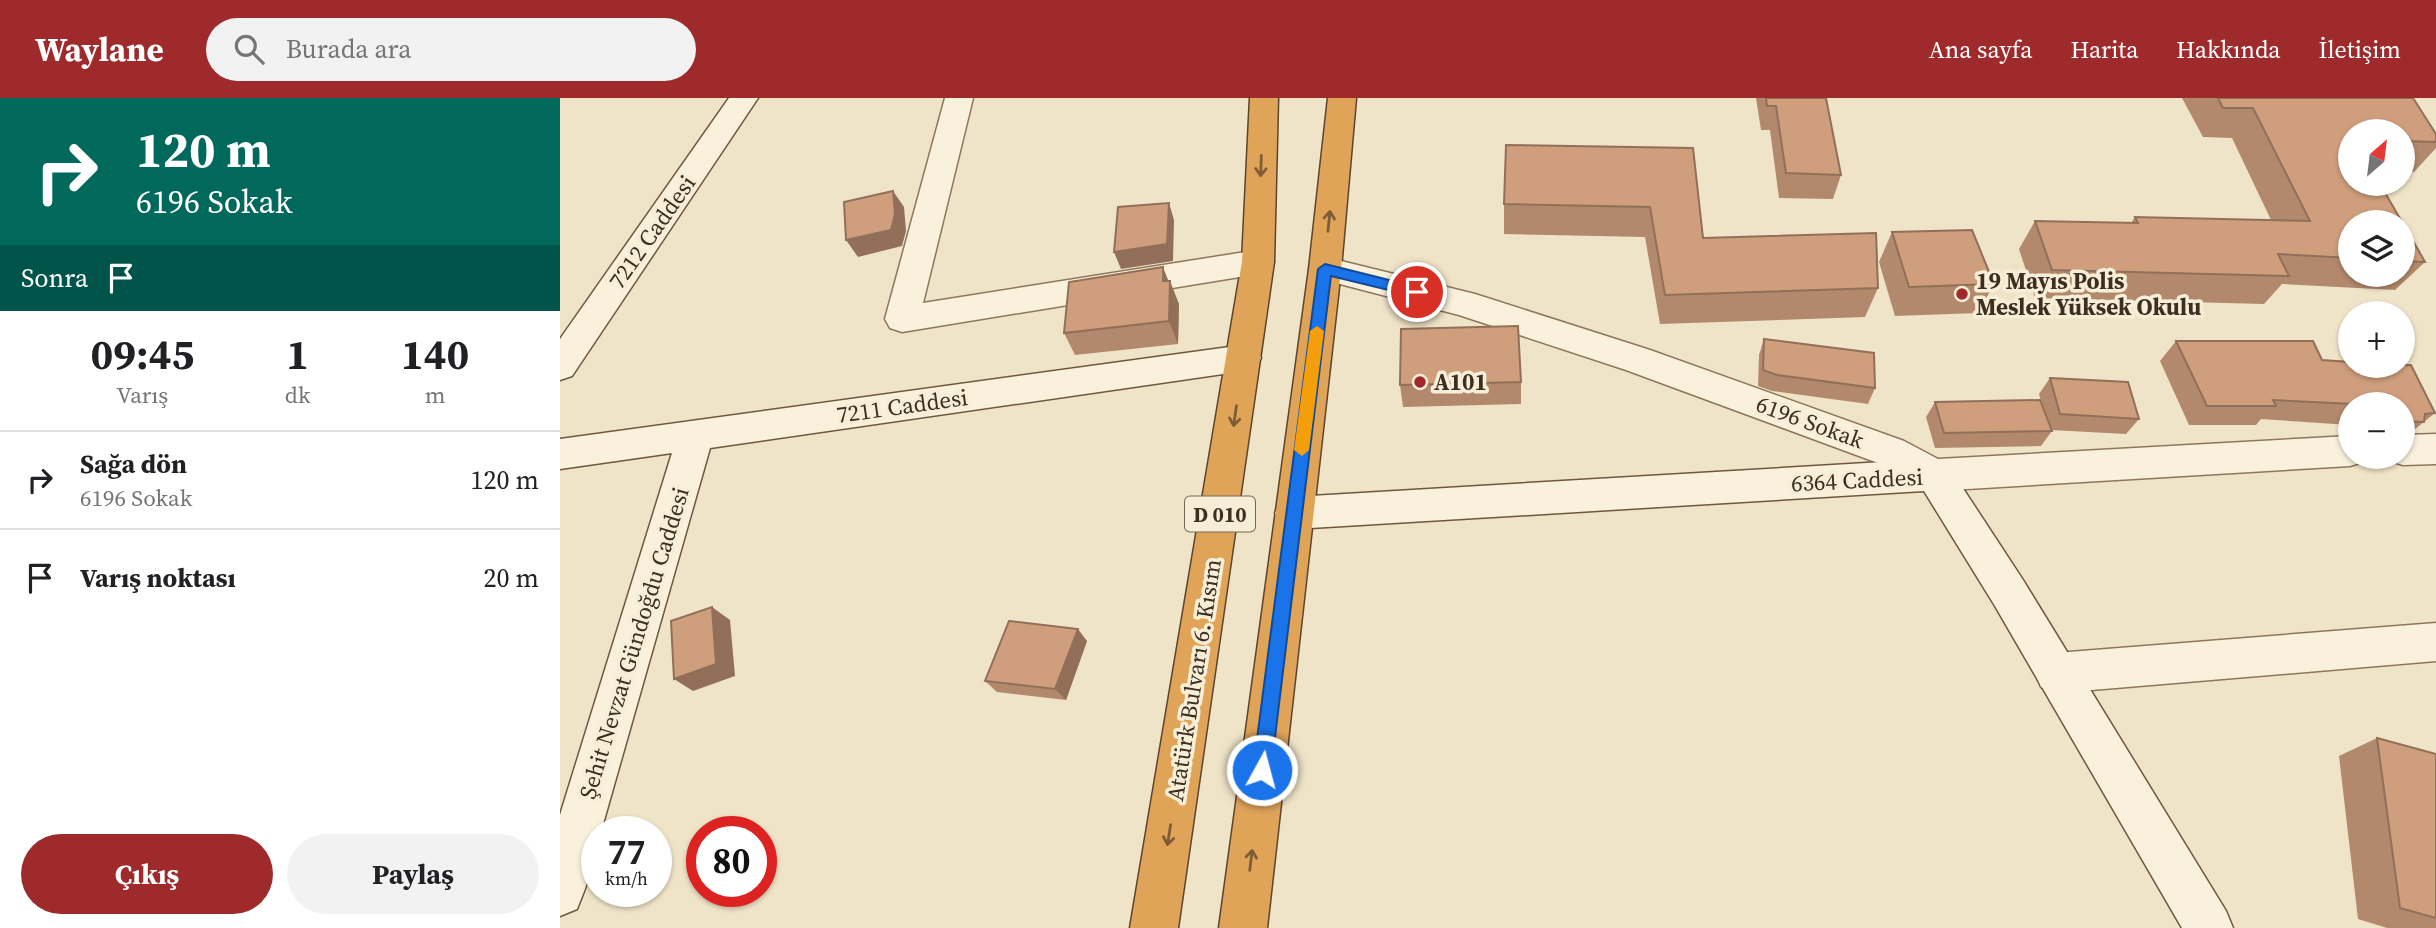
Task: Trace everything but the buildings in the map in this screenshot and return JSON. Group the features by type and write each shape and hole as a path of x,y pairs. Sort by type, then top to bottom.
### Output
{"highway":[{"name":"Atatürk Bulvarı 6. Kısım","path":"1154,928 1258,262 1264,98"},
{"path":"1243,928 1325,269 1342,98"}],"street":[{"name":"7212 Caddesi","path":"560,366 744,98"},
{"path":"959,98 902,319 1258,262"},
{"name":"6196 Sokak","path":"1325,269 1463,303 1638,359 1891,452 1934,475"},
{"name":"7211 Caddesi","path":"560,454 1244,358"},
{"name":"Şehit Nevzat Gündoğdu Caddesi","path":"560,891 696,435"},
{"path":"2415,450 2436,449"},
{"path":"1934,475 2338,452"},
{"name":"6364 Caddesi","path":"1294,513 1934,475 2209,928"},
{"path":"2056,673 2436,642"}],"slow traffic":[{"path":"1302,450 1317,331"}],"place":[{"name":"19 Mayıs Polis Meslek Yüksek Okulu","path":"1962,294"},
{"name":"A101","path":"1420,382"}],"route":[{"path":"1262,770 1325,269 1417,292"}]}
